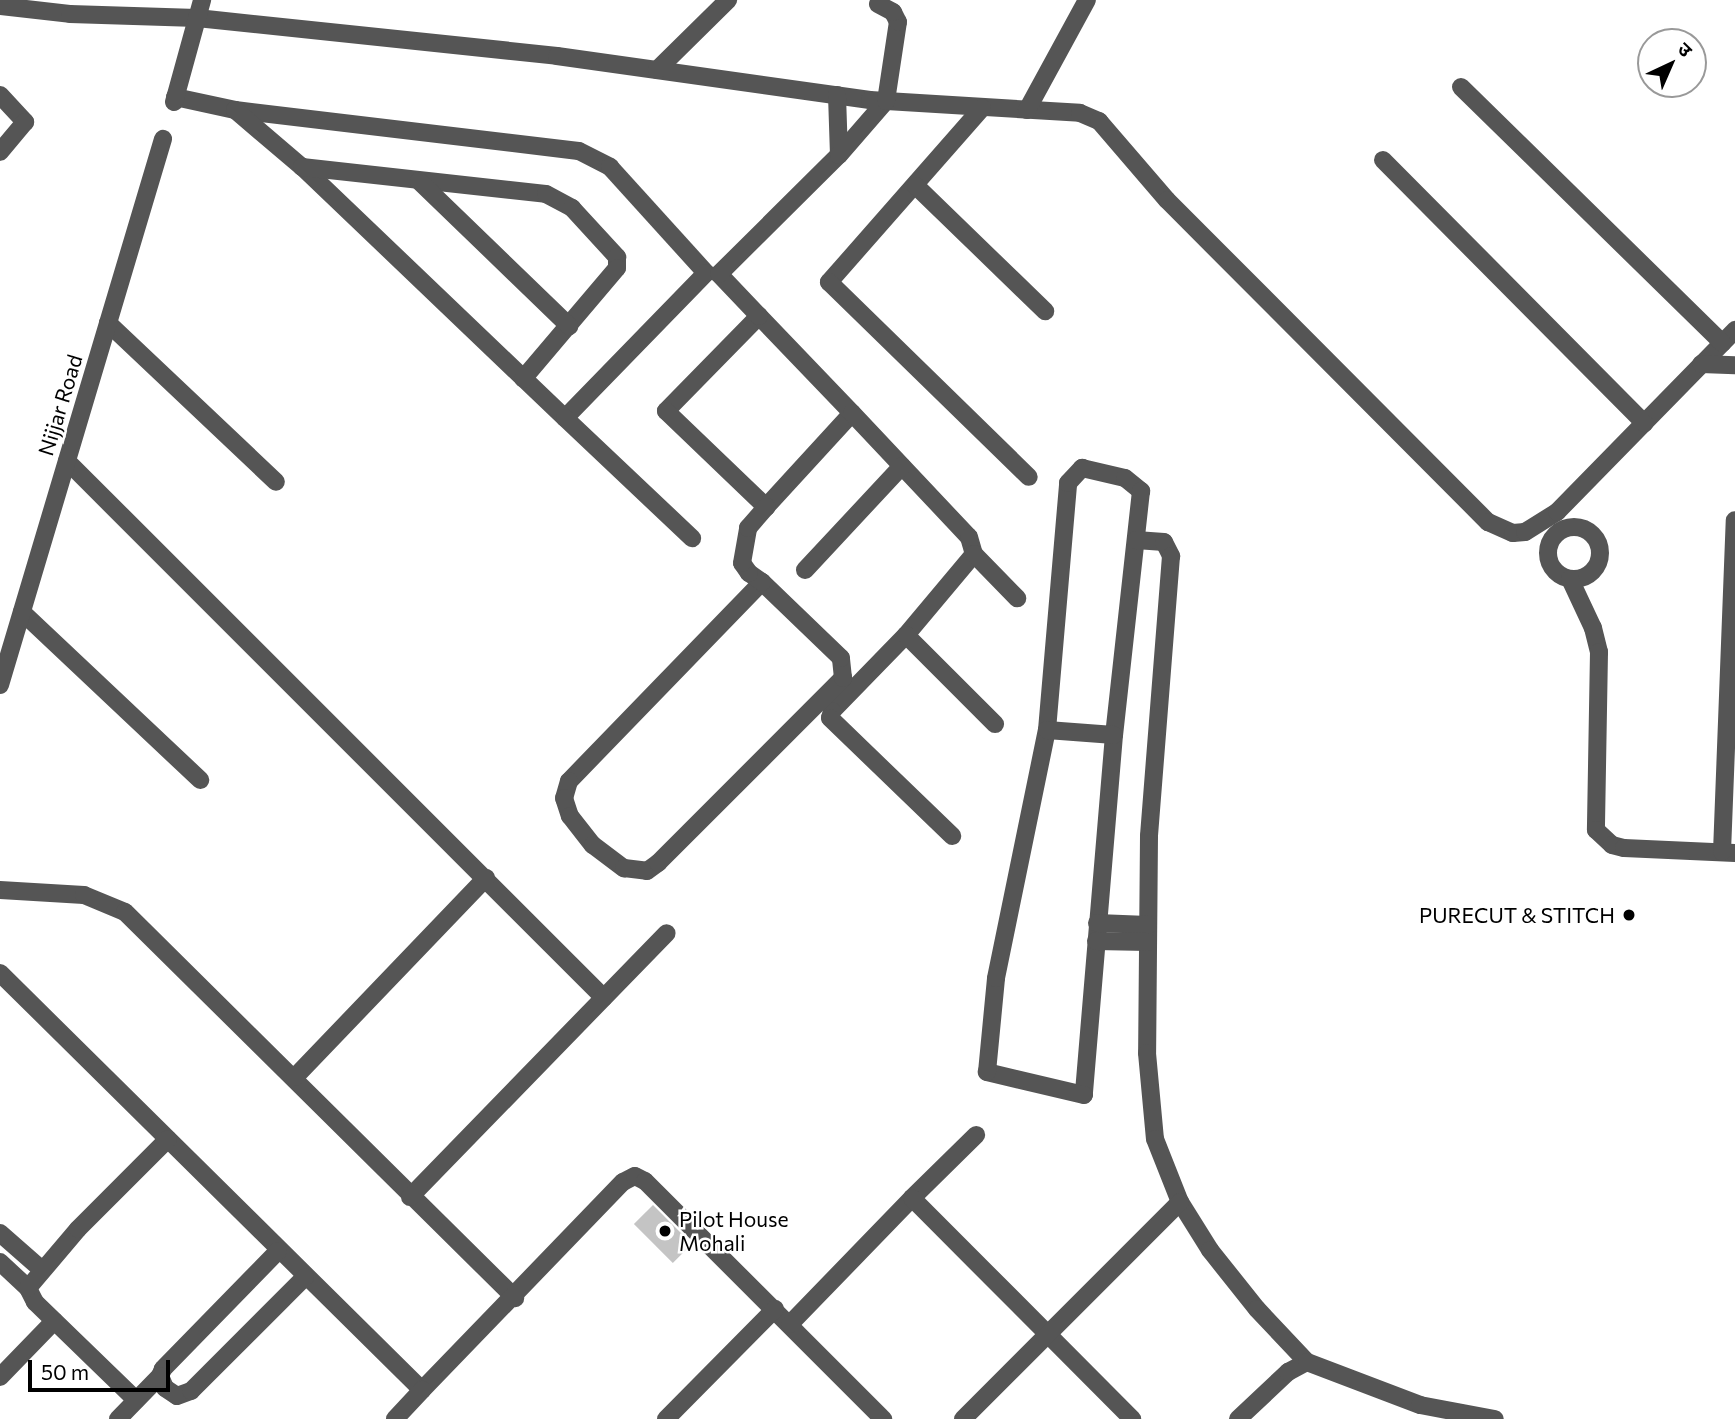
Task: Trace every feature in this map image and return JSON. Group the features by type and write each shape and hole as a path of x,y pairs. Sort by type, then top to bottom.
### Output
{"street":[{"path":"202,0 175,100 235,110 579,151 610,167 706,273 565,418"},
{"path":"1027,110 1087,0"},
{"path":"657,70 722,2"},
{"path":"878,4 893,12 898,22 886,101 839,155 719,274 970,537 974,554 1017,598"},
{"path":"0,6 70,14 197,18 657,70 837,96 982,108 1069,111 1099,121 1167,200 1488,523 1502,530 1525,532 1557,523 1584,528 1600,547 1593,571 1570,579"},
{"path":"1461,87 1729,336 1644,423 1557,523 1548,554 1555,570 1570,579 1593,628 1599,652 1596,830 1612,845 1624,848 1728,853 1735,520"},
{"path":"0,95 25,122 0,152"},
{"path":"837,96 839,155"},
{"path":"982,108 829,282 1029,477"},
{"path":"235,110 302,167 692,538"},
{"name":"Nijjar Road","path":"0,685 163,139"},
{"path":"1383,160 1644,423"},
{"path":"302,167 546,194 572,208 618,264 523,379"},
{"path":"419,181 569,326"},
{"path":"916,186 1045,311"},
{"path":"759,316 666,411 766,508"},
{"path":"108,323 276,482"},
{"path":"1701,364 1735,365"},
{"path":"762,582 569,781 565,798 570,816 593,845 624,868 647,871 658,863 843,678 841,658 762,582 741,563 742,546 748,528 852,413"},
{"path":"67,461 604,998"},
{"path":"805,570 902,466"},
{"path":"1082,468 1125,478 1139,487 1136,540 1114,735 1084,1095 987,1072 996,978 1047,730 1068,483 1073,473 1082,468"},
{"path":"1136,540 1164,542 1171,556 1150,836 1147,1054 1156,1139 1180,1202 1241,1290 1307,1362 1420,1405 1457,1415 1495,1419"},
{"path":"952,836 831,719 832,711 906,635 974,554"},
{"path":"22,612 201,780"},
{"path":"906,635 995,724"},
{"path":"1047,730 1114,735"},
{"path":"295,1077 486,878"},
{"path":"0,890 84,895 113,903 295,1077 410,1197 515,1298"},
{"path":"1097,932 1148,934"},
{"path":"410,1197 667,933"},
{"path":"0,973 278,1251 422,1390"},
{"path":"790,1324 976,1135"},
{"path":"28,1287 41,1269 168,1139"},
{"path":"395,1419 515,1298 623,1182 635,1176 775,1309 883,1419"},
{"path":"912,1198 1132,1419"},
{"path":"963,1419 1180,1202"},
{"path":"0,1233 41,1269"},
{"path":"118,1419 278,1251"},
{"path":"0,1262 28,1287 30,1296 54,1321 136,1400"},
{"path":"160,1376 165,1388 177,1396 191,1391 305,1277"},
{"path":"666,1419 775,1309"},
{"path":"0,1377 54,1321"},
{"path":"1238,1419 1288,1373 1307,1362"}],"building":[{"name":"Pilot House Mohali","path":"653,1205 692,1244 673,1263 634,1224"}],"place":[{"name":"PURECUT & STITCH","path":"1629,915"},
{"name":"Pilot House Mohali","path":"665,1231"}]}
